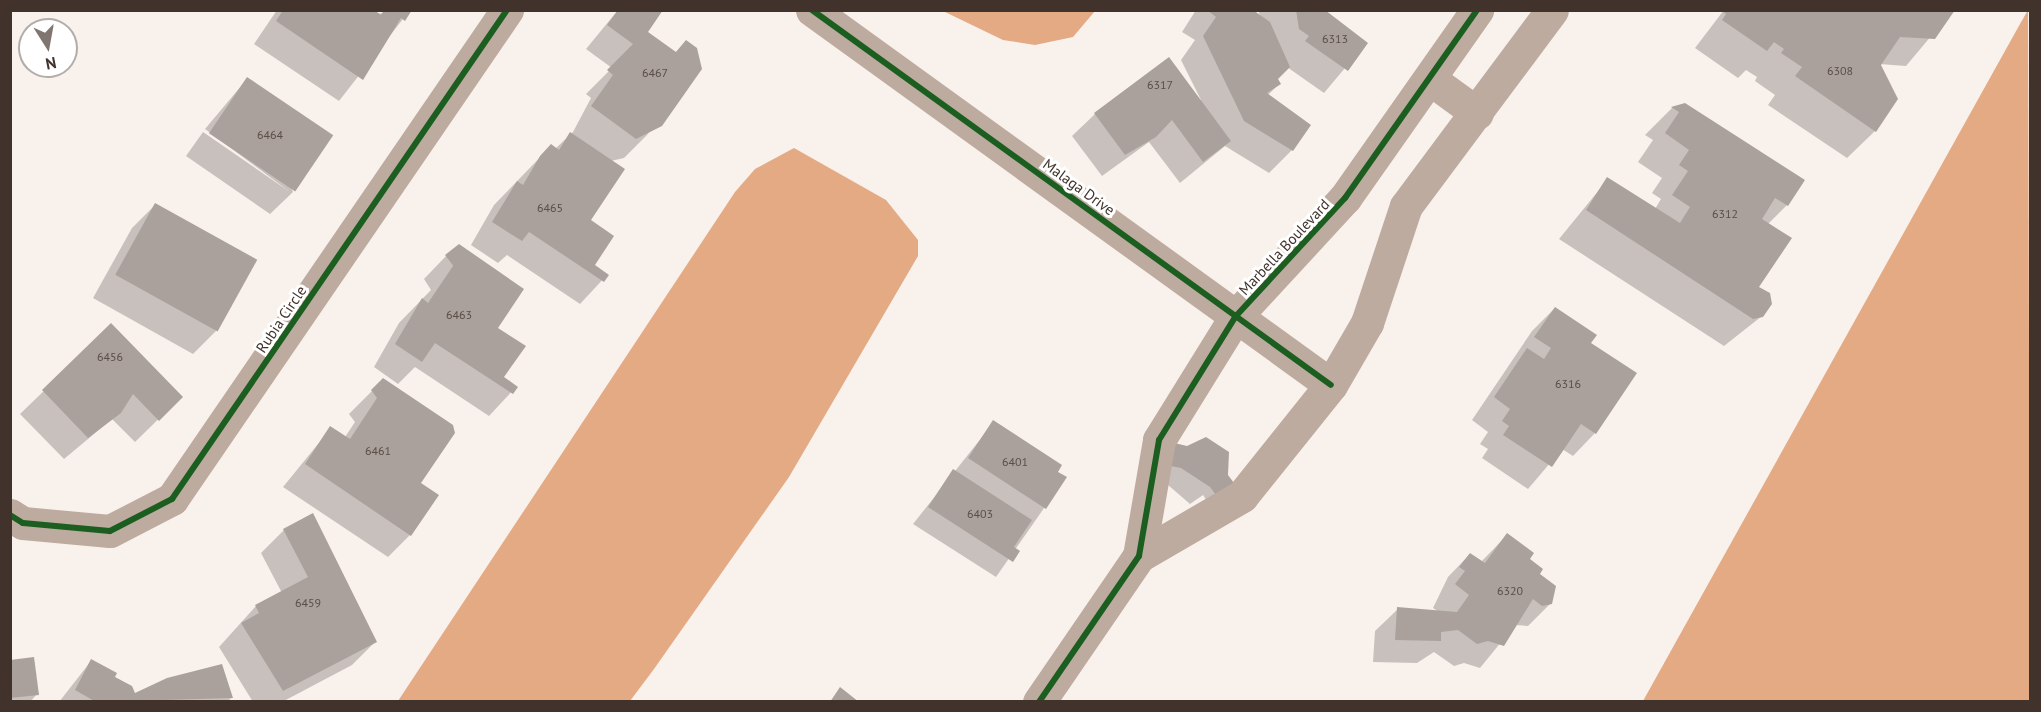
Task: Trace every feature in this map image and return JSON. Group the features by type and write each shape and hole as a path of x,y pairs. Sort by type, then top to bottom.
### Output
{"street":[{"name":"Rubia Circle","path":"10,515 23,523 110,531 172,499 507,10"},
{"name":"Malaga Drive","path":"812,10 1331,385"},
{"name":"Marbella Boulevard","path":"1039,702 1138,556 1159,440 1236,316 1345,198 1477,10"},
{"name":"Marbella Boulevard","path":"1138,556 1242,496 1331,385 1367,323 1406,206 1552,10"},
{"path":"1430,79 1477,113"}],"shaded area":[{"path":"1095,10 1073,37 1035,45 1003,40 943,11"},
{"path":"2028,10 2030,701 1643,701 2020,24"},
{"path":"794,148 886,200 918,240 918,256 789,477 654,669 630,701 398,701 735,192 755,169"}],"building":[{"path":"283,10 374,10 381,15 384,10 412,10 405,21 401,18 363,80 276,21"},
{"path":"618,10 663,10 648,32 676,52 686,40 697,48 702,69 662,126 636,139 591,106 613,75 607,70 633,44 607,25"},
{"path":"1207,10 1253,10 1270,22 1290,67 1278,79 1281,84 1267,93 1311,125 1293,151 1244,121 1203,36 1216,17"},
{"path":"1296,10 1325,10 1368,43 1348,71 1305,41 1309,36 1299,29"},
{"path":"1721,10 1955,10 1935,39 1900,37 1881,65 1898,99 1876,132 1795,76 1802,67 1781,53 1784,49 1774,42 1767,51 1722,20 1726,14"},
{"path":"1169,57 1231,141 1203,162 1172,120 1156,137 1125,155 1094,113"},
{"path":"247,77 333,135 295,192 209,133"},
{"path":"1685,103 1805,180 1788,206 1775,198 1762,219 1792,238 1759,287 1770,293 1772,304 1763,317 1753,319 1586,210 1607,177 1680,223 1690,207 1672,195 1688,171 1679,165 1689,150 1665,133 1679,112 1671,107"},
{"path":"570,132 625,169 591,220 614,236 595,265 609,275 604,282 529,232 522,241 492,222 517,181 523,185 540,156 551,144 559,150"},
{"path":"155,203 257,260 218,331 115,275"},
{"path":"459,244 524,289 498,328 526,346 504,377 518,387 513,394 435,343 422,362 395,344 422,298 428,303 453,266 445,255"},
{"path":"1555,307 1597,335 1591,343 1637,373 1596,434 1581,424 1552,467 1503,435 1509,426 1502,421 1510,409 1494,397 1527,348 1544,359 1551,348 1534,337"},
{"path":"111,323 183,397 159,421 133,394 121,413 88,438 42,390"},
{"path":"383,378 453,425 455,433 421,483 439,495 411,536 305,464 330,426 350,439 377,398 371,390"},
{"path":"993,420 1062,465 1058,472 1067,477 1046,509 968,458"},
{"path":"1206,437 1229,452 1228,475 1240,491 1222,503 1210,487 1181,468 1160,464 1166,441 1187,446"},
{"path":"953,469 1032,520 1014,547 1020,551 1013,562 928,507"},
{"path":"313,513 377,642 283,691 241,623 259,613 255,605 308,577 283,529"},
{"path":"1507,533 1534,553 1530,559 1543,569 1540,574 1556,586 1552,604 1542,606 1533,599 1504,646 1488,641 1477,644 1458,630 1441,632 1441,641 1395,640 1397,607 1457,612 1469,595 1455,584 1465,571 1459,567 1470,553 1485,563"},
{"path":"34,657 39,695 10,698 10,660"},
{"path":"91,659 117,673 115,677 132,686 135,693 167,678 222,664 233,698 96,702 75,690"},
{"path":"840,687 859,702 830,702"}],"cycle path":[{"path":"10,515 23,523 110,531 172,499 507,10"},
{"path":"812,10 1331,385"},
{"path":"1039,702 1139,556 1159,440 1236,316 1345,198 1477,10"}]}
